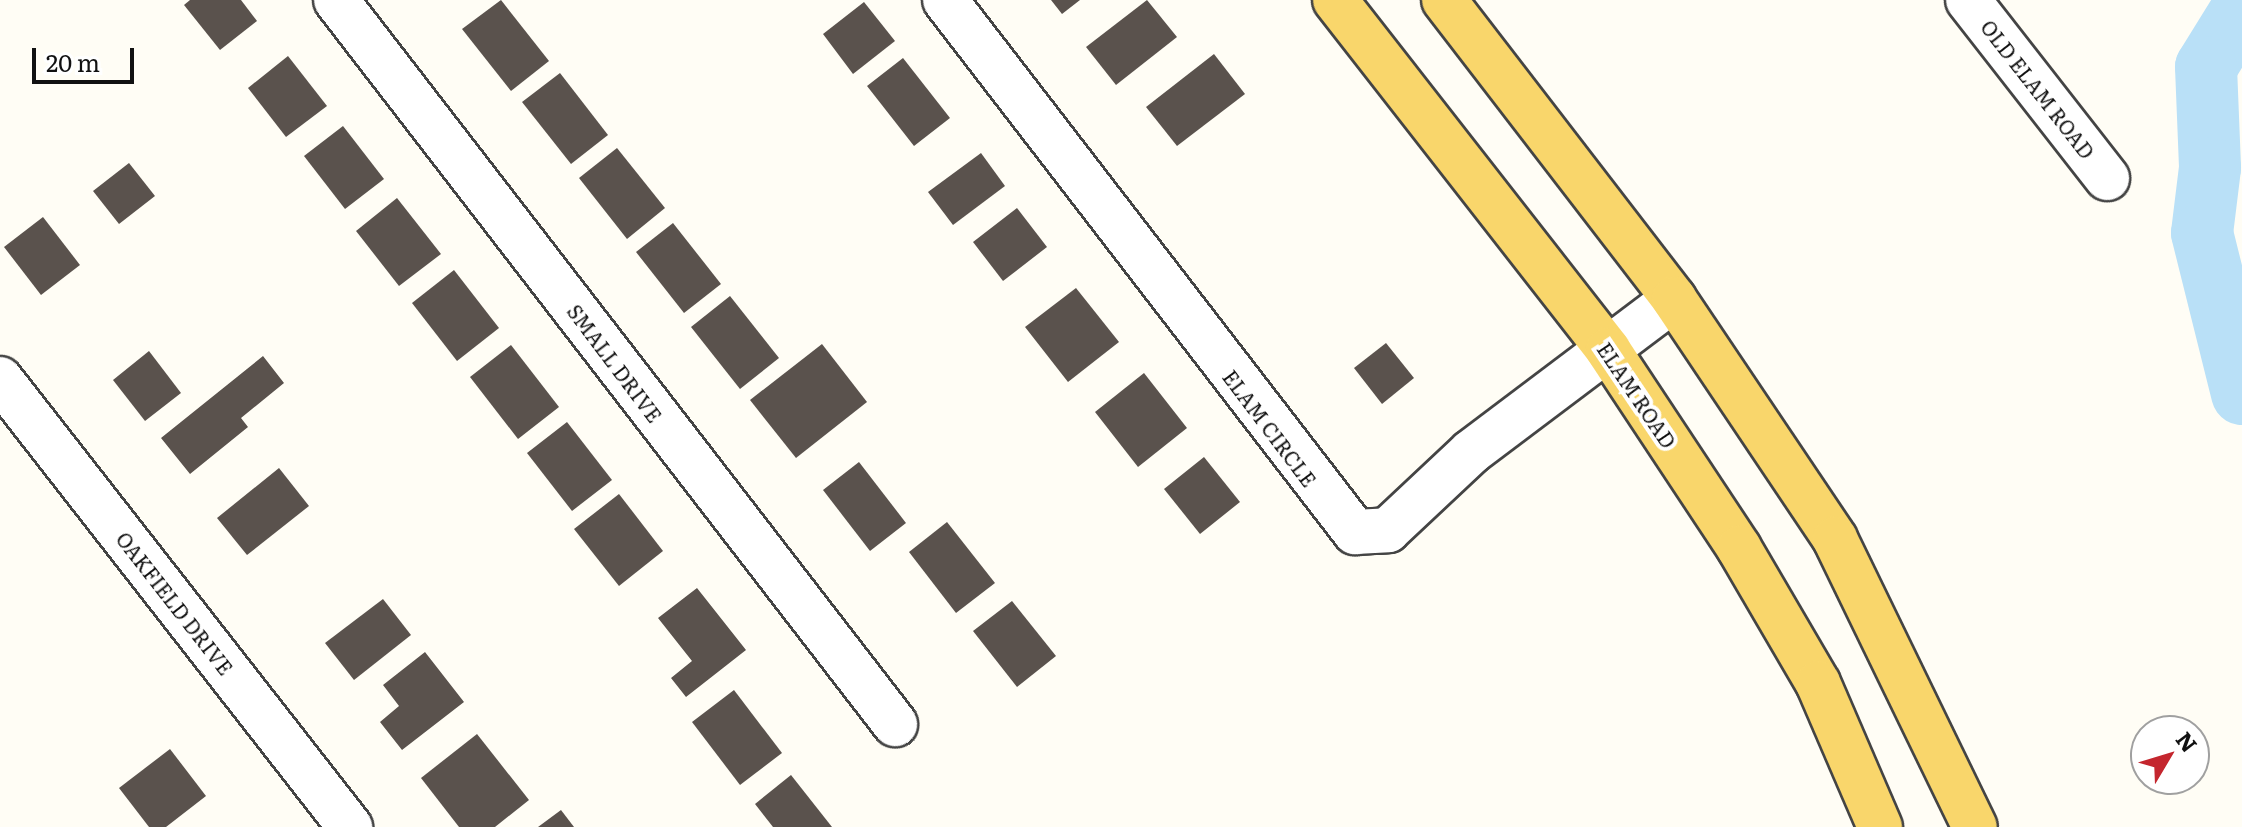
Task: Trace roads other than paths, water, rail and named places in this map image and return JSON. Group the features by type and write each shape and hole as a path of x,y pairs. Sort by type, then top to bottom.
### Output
{"main road":[{"name":"ELAM ROAD","path":"1335,0 1608,350 1739,548 1818,683 1880,827"},
{"path":"1444,0 1674,299 1835,539 1975,827"}],"street":[{"name":"SMALL DRIVE","path":"336,0 895,724"},
{"name":"ELAM CIRCLE","path":"945,0 1335,515 1355,532 1388,530 1471,452 1674,299"},
{"name":"OLD ELAM ROAD","path":"1968,0 2107,178"},
{"name":"OAKFIELD DRIVE","path":"0,379 350,827"}],"waterway":[{"path":"2242,9 2206,67 2210,168 2202,233 2242,394"}]}
